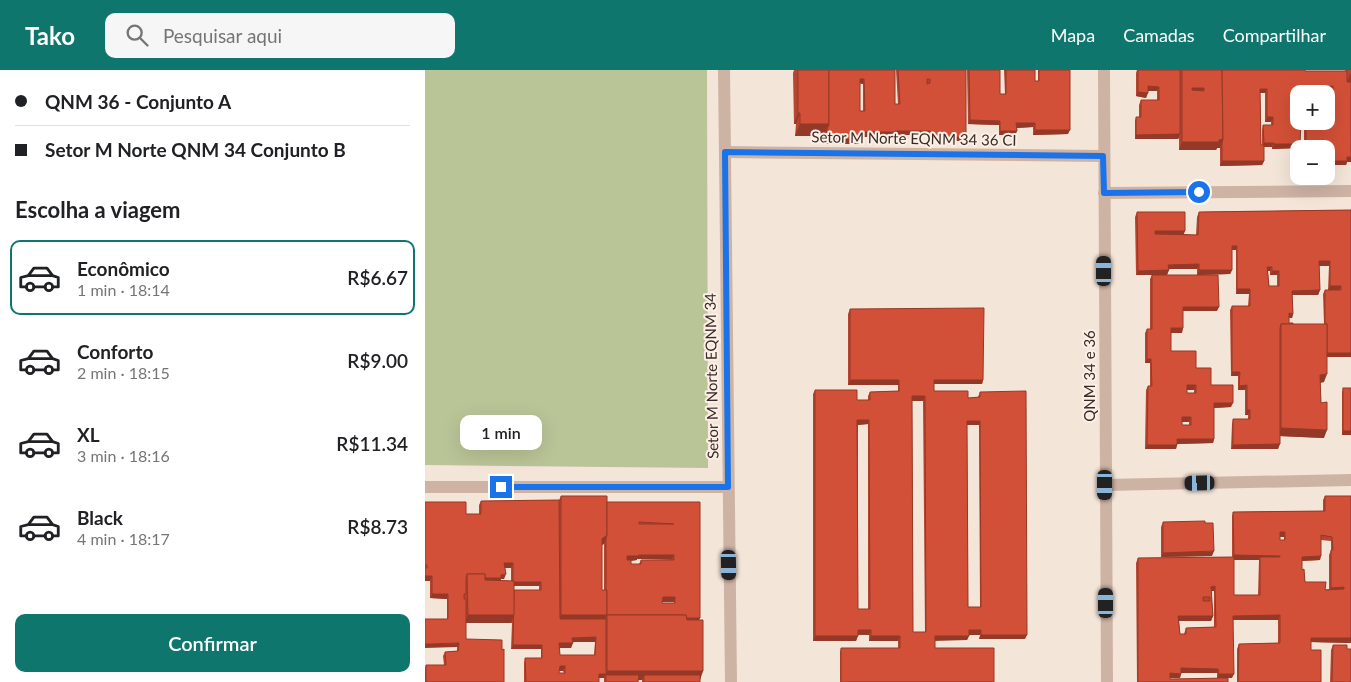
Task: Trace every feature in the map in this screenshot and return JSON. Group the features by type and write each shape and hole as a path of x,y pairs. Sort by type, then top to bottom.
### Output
{"street":[{"name":"Setor M Norte EQNM 34","path":"725,70 731,682"},
{"name":"QNM 34 e 36","path":"1104,70 1107,682"},
{"name":"Setor M Norte EQNM 34 36 CI","path":"725,152 1103,156"},
{"path":"1104,193 1351,191"},
{"path":"1105,485 1351,480"},
{"path":"425,487 728,487"}],"green space":[{"path":"425,70 707,70 708,468 425,465"}],"building":[{"path":"798,70 829,70 829,124 800,124 800,113 798,113"},
{"path":"829,70 895,70 895,104 900,104 898,70 966,70 966,137 930,137 930,131 895,131 860,132 860,139 826,139 829,124","holes":["860,79 864,79 865,111 860,111"]},
{"path":"969,70 1000,70 1000,94 1006,94 1006,70 1035,70 1035,81 1039,81 1039,70 1070,70 1070,130 1035,130 1035,123 1016,123 1017,131 1000,131 1000,121 970,120"},
{"path":"1138,70 1180,70 1180,134 1136,135 1136,117 1141,117 1141,100 1159,100 1159,87 1148,86 1148,93 1138,92"},
{"path":"1182,70 1222,70 1223,139 1219,140 1219,142 1182,142","holes":["1192,88 1204,88 1204,91 1192,90"]},
{"path":"1222,70 1347,71 1347,82 1351,82 1351,157 1347,157 1347,161 1335,161 1335,140 1306,140 1306,130 1335,130 1335,85 1290,85 1290,130 1301,130 1300,140 1290,140 1290,144 1264,143 1263,125 1273,125 1273,117 1267,117 1267,89 1260,89 1261,145 1264,145 1264,161 1222,161"},
{"path":"1351,210 1351,353 1327,353 1325,290 1341,290 1341,286 1330,286 1330,261 1319,261 1320,290 1292,291 1293,314 1289,313 1289,323 1293,324 1281,324 1280,328 1280,444 1233,445 1233,419 1250,419 1250,410 1247,410 1247,385 1239,386 1240,372 1232,372 1232,306 1250,306 1250,289 1237,289 1237,246 1232,246 1232,270 1199,270 1199,264 1168,265 1169,270 1138,271 1137,212 1185,212 1185,231 1155,231 1155,234 1198,235 1199,212","holes":["1267,267 1272,267 1272,271 1279,271 1279,286 1269,286"]},
{"path":"1152,275 1218,275 1219,307 1183,307 1183,328 1171,328 1171,351 1196,351 1196,368 1211,368 1211,385 1233,385 1233,403 1214,403 1214,439 1177,439 1177,445 1147,445 1148,386 1152,386 1151,359 1147,359 1147,329 1152,329","holes":["1187,385 1196,385 1196,393 1187,393","1182,417 1191,417 1191,425 1182,425"]},
{"path":"984,308 983,380 934,380 934,391 968,391 968,398 980,397 980,392 1026,391 1027,635 981,635 981,630 969,630 969,636 935,636 935,648 994,648 994,682 841,682 841,648 900,648 900,636 871,636 871,630 858,630 858,636 815,636 815,390 857,390 857,400 870,400 870,392 899,391 899,380 850,380 850,309","holes":["912,396 925,396 926,632 913,632","857,420 869,420 870,609 858,609","967,421 980,421 981,607 968,607"]},
{"path":"1281,324 1327,324 1327,374 1320,375 1321,403 1327,402 1327,430 1281,428"},
{"path":"1343,388 1351,388 1351,431 1343,431"},
{"path":"561,496 607,496 607,535 602,539 602,590 607,590 607,615 561,615"},
{"path":"1325,496 1351,496 1351,638 1311,638 1311,650 1321,650 1321,682 1238,682 1239,644 1280,643 1280,615 1233,616 1234,674 1219,674 1218,669 1181,668 1181,674 1170,673 1170,679 1228,678 1228,682 1138,682 1138,558 1234,557 1234,595 1260,595 1260,557 1280,556 1234,555 1233,512 1325,511","holes":["1280,532 1285,532 1285,540 1280,540","1321,535 1332,537 1331,588 1344,587 1344,589 1325,590 1326,582 1305,582 1304,569 1302,570 1302,557 1321,556","1215,586 1216,627 1186,628 1186,634 1180,634 1178,616 1213,616 1211,587","1203,597 1210,597 1210,601 1203,601"]},
{"path":"559,500 560,619 606,619 606,674 599,674 599,682 526,682 525,658 542,658 542,645 513,645 514,590 541,590 541,582 514,582 513,563 504,563 506,574 501,575 501,578 485,578 485,574 467,574 464,599 466,599 466,639 502,640 502,650 504,649 504,682 426,682 426,665 446,665 445,652 458,651 459,643 425,644 425,619 448,619 448,594 432,594 432,576 425,576 427,565 425,565 425,502 466,502 466,514 481,514 481,501","holes":["596,637 595,655 560,655 559,643 573,643 572,638","560,666 565,666 565,673 559,673"]},
{"path":"607,502 700,502 700,618 687,618 686,615 607,615","holes":["639,522 674,524 639,524","674,555 674,560 641,560 641,564 631,564 631,560 627,560 627,556","663,597 675,597 675,603 662,603"]},
{"path":"1205,521 1205,523 1213,523 1214,551 1163,553 1163,522"},
{"path":"467,574 485,574 485,580 514,581 514,615 468,615"},
{"path":"607,615 686,615 687,620 703,620 703,671 607,671"},
{"path":"1333,645 1347,645 1347,649 1351,649 1351,682 1332,682"},
{"path":"606,675 639,675 638,682 606,682"},
{"path":"644,675 700,675 700,682 644,682"}],"route":[{"path":"501,487 728,487 725,152 1103,156 1104,193 1199,192"}]}
